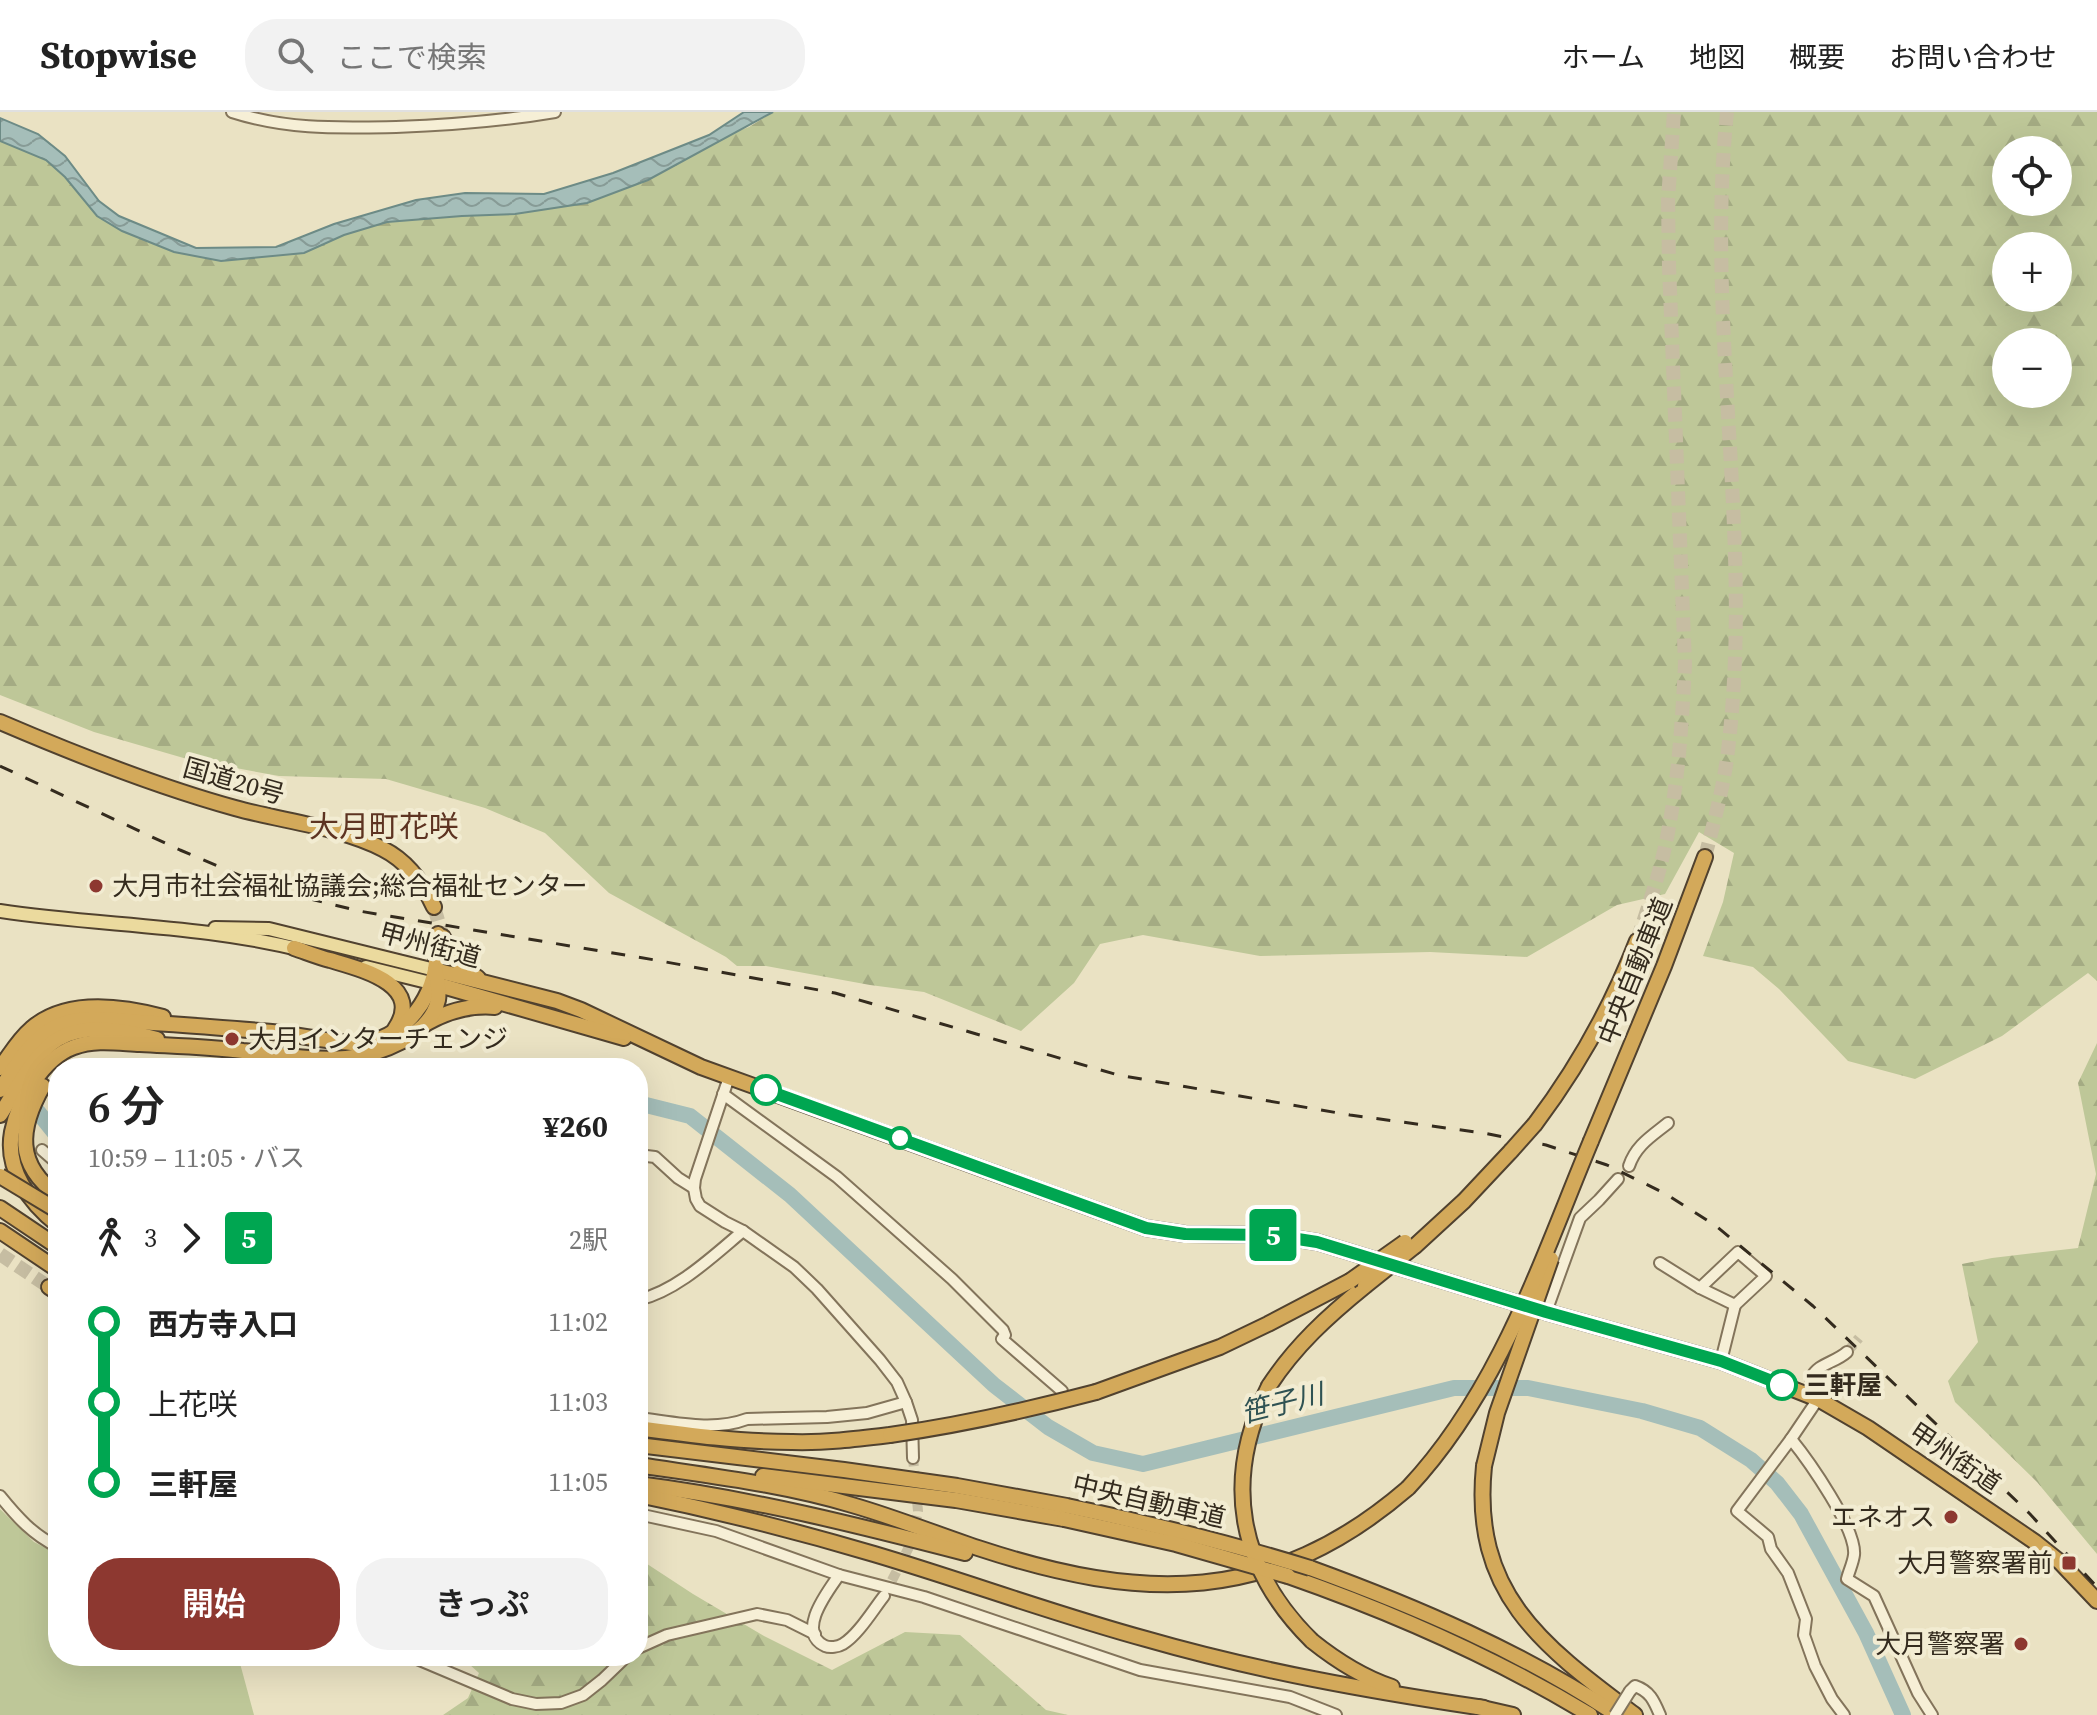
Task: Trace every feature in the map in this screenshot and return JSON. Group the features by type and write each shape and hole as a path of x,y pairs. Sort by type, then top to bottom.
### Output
{"highway":[{"name":"国道20号","path":"0,722 71,752 174,789 236,809 364,840 401,860 420,882 434,907"},
{"name":"中央自動車道","path":"1592,1141 1705,857"},
{"path":"424,1025 438,1000 435,980 440,935 459,966 491,985"},
{"name":"中央自動車道","path":"1358,1283 1464,1201 1535,1124 1565,1083 1600,1025 1637,941"},
{"path":"294,948 367,971 390,984 401,999 403,1008 392,1033"},
{"path":"48,1187 32,1168 12,1131 33,1063 30,1029 40,1022 67,1010 97,1008 146,1012 190,1024 352,1043 380,1039 403,1025 418,1010 435,980"},
{"name":"甲州街道","path":"435,980 491,985 557,1001 729,1077 1146,1228 1185,1234 1272,1235 1308,1240 1721,1361 1818,1399 1868,1428 2035,1542 2060,1562 2097,1601"},
{"name":"甲州街道","path":"435,980 670,1053"},
{"path":"0,1090 56,1040 80,1031 124,1032 189,1046 343,1058 381,1051 447,1013 475,1006 492,1006 558,1018"},
{"path":"70,1058 91,1049 189,1046"},
{"path":"0,1068 48,1061"},
{"path":"0,1115 33,1063"},
{"path":"1592,1141 1497,1413 1484,1466 1485,1529 1495,1566 1525,1622 1557,1654 1635,1715"},
{"path":"648,1486 846,1522 1030,1568 1115,1582 1185,1585 1219,1581 1277,1567 1358,1528 1408,1488 1447,1443 1487,1379 1514,1324 1592,1141"},
{"path":"17,1144 15,1171 34,1203 48,1216"},
{"path":"0,1176 48,1205"},
{"path":"0,1208 48,1240"},
{"path":"0,1231 48,1263"},
{"path":"1358,1283 1294,1352 1269,1386 1251,1428 1243,1473 1245,1518 1250,1540 1266,1583 1294,1624 1345,1665 1378,1682 1513,1715"},
{"path":"648,1429 753,1441 830,1442 996,1417 1096,1392 1220,1347 1358,1283"},
{"name":"中央自動車道","path":"648,1446 957,1486 1176,1544 1288,1576 1402,1619 1530,1680 1590,1715"},
{"name":"中央自動車道","path":"648,1464 865,1487 1189,1533 1310,1568 1411,1606 1525,1661 1616,1715"},
{"path":"648,1465 828,1498 1018,1561 1115,1582"},
{"path":"648,1497 859,1550 1083,1621 1212,1657 1340,1685 1484,1708"}],"main road":[{"name":"甲州街道","path":"0,911 254,940 435,980"},
{"name":"甲州街道","path":"168,928 269,929 435,980"}],"street":[{"path":"232,112 272,123 313,128 437,125 555,112"},
{"path":"729,1077 694,1184 696,1199 700,1206 743,1231 794,1267 880,1360 897,1382 906,1402 912,1420 913,1458"},
{"path":"723,1094 837,1177 952,1279 1003,1330 1005,1335 1002,1339 1062,1391"},
{"path":"1629,1166 1639,1145 1668,1123"},
{"path":"42,1150 48,1155"},
{"path":"648,1156 655,1157 678,1178 694,1184"},
{"path":"1546,1312 1580,1218 1618,1179"},
{"path":"648,1298 695,1271 743,1231"},
{"path":"1700,1288 1738,1252 1766,1276 1735,1305 1721,1361"},
{"path":"1660,1263 1735,1305"},
{"path":"1844,1715 1815,1666 1804,1635 1806,1619 1788,1573 1771,1549 1768,1537 1737,1511 1818,1399 1811,1378 1814,1371 1840,1359 1847,1352"},
{"path":"648,1419 713,1426 735,1424 747,1419 867,1413 906,1402"},
{"path":"1791,1439 1807,1459 1846,1526 1855,1553 1847,1579 1874,1596 1918,1693 1932,1715"},
{"path":"0,1496 26,1526 48,1542"},
{"path":"648,1516 716,1531 839,1575 924,1597 1140,1670 1290,1697 1336,1715"},
{"path":"839,1575 817,1608 813,1621 815,1634 823,1645 833,1648 843,1644 884,1596"},
{"path":"648,1644 667,1635 757,1614 787,1620 815,1634"},
{"path":"434,1666 512,1699 536,1704 561,1703 583,1695 617,1666"},
{"path":"1616,1715 1635,1686 1651,1695 1660,1715"}],"green space":[{"path":"773,112 2097,112 2097,981 2088,973 2002,1036 1915,1079 1848,1061 1779,989 1753,967 1703,956 1723,902 1734,853 1699,832 1665,894 1617,905 1527,957 1430,952 1260,956 1143,935 1100,944 1074,983 1021,1031 924,992 766,966 737,966 609,893 545,833 485,808 386,779 279,776 187,759 94,732 0,695 0,141 46,160 65,177 97,216 174,252 304,253 344,235 387,222 515,214 749,127"},
{"path":"2097,1043 2097,1554 2037,1482 1955,1402 1948,1381 1978,1342 1962,1264 2078,1248 2096,1174 2078,1083"},
{"path":"0,1509 34,1542 48,1549 48,1666 241,1666 254,1715 0,1715"},
{"path":"648,1565 764,1636 832,1670 905,1632 960,1635 1046,1710 1068,1715 443,1715 468,1698 479,1673 471,1666 648,1666"}],"water":[{"path":"744,112 773,112 648,180 587,203 515,214 387,222 344,235 304,253 221,261 174,252 122,231 97,216 65,177 46,160 0,141 0,118 38,134 65,156 99,201 119,216 196,248 276,247 334,224 416,200 465,193 544,194 613,173 709,135"}],"waterway":[{"name":"笹子川","path":"24,1100 48,1124"},
{"name":"笹子川","path":"648,1106 690,1116 790,1195 994,1385 1048,1427 1093,1453 1143,1464 1454,1388 1528,1388 1642,1411 1700,1428 1751,1460 1777,1483 1801,1514 1866,1633 1903,1715"}],"tunnel":[{"path":"1637,941 1659,871 1673,802 1685,664 1669,266 1668,200 1674,112"},
{"path":"1705,857 1726,763 1735,670 1736,591 1722,271 1722,192 1727,112"},
{"path":"434,907 443,937"},
{"path":"0,1254 48,1286"},
{"path":"1847,1352 1859,1338"},
{"path":"885,1594 911,1543 918,1511 913,1458"}],"railway":[{"path":"0,766 180,850 286,893 359,911 835,993 1118,1075 1350,1115 1483,1133 1546,1145 1607,1165 1666,1194 1716,1226 1813,1306 2030,1514 2097,1587"}],"bus line":[{"name":"5","path":"766,1090 1146,1228 1167,1233 1272,1235 1317,1242 1546,1312 1721,1361 1782,1385"}],"place":[{"name":"大月市社会福祉協議会;総合福祉センター","path":"96,886"},
{"name":"大月インターチェンジ","path":"232,1039"},
{"name":"三軒屋","path":"1782,1385"},
{"name":"エネオス","path":"1951,1517"},
{"name":"大月警察署前","path":"2069,1563"},
{"name":"大月警察署","path":"2021,1644"}],"district":[{"name":"大月町花咲","path":"384,827"}]}
